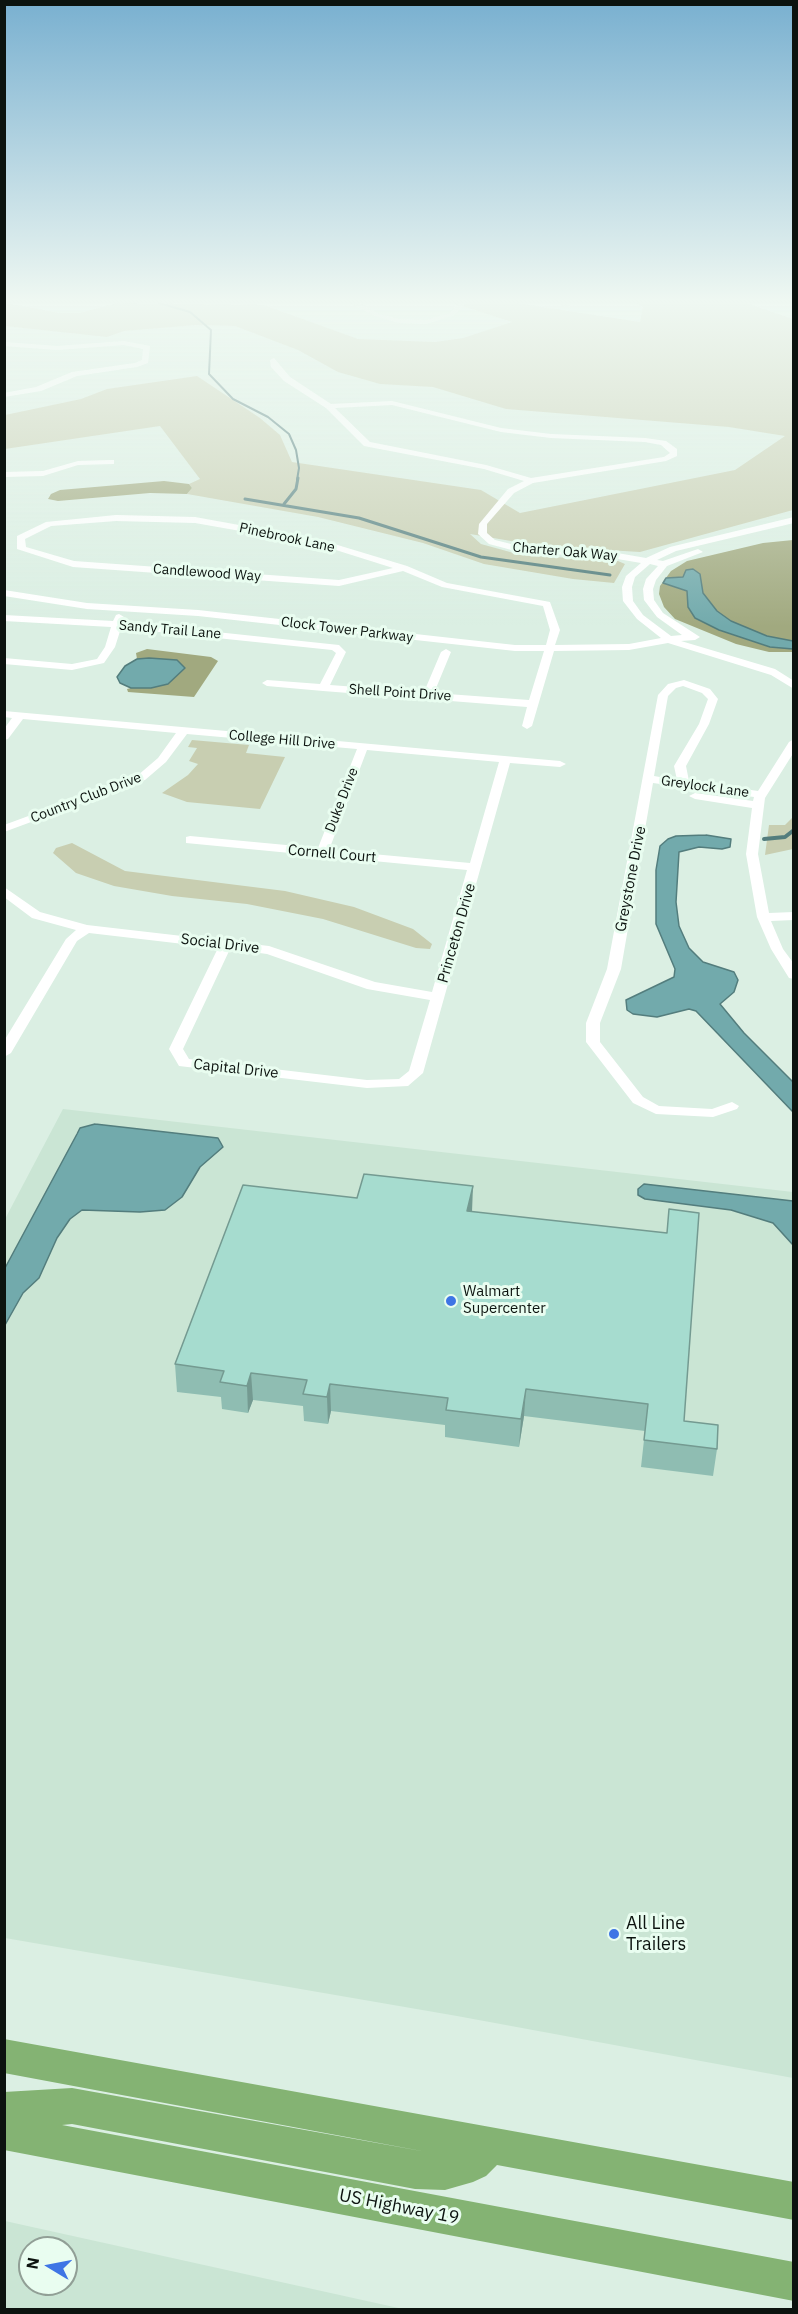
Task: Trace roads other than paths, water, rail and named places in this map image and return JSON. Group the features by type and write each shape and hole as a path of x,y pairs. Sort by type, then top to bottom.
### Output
{"highway":[{"path":"4,2055 794,2201"},
{"path":"4,2110 72,2106 415,2170 445,2171 472,2163 491,2145"},
{"name":"US Highway 19","path":"4,2132 794,2282"}],"street":[{"path":"334,411 367,444 486,467 531,481 666,459 674,454 673,449 663,443 645,440 551,436 501,430 424,411"},
{"path":"4,475 43,472 78,463 111,462"},
{"name":"Charter Oak Way","path":"531,481 510,491 483,524 480,531 486,538 498,544 523,550 590,552 664,564"},
{"name":"Pinebrook Lane","path":"20,538 49,524 116,518 195,520 321,543 404,568 454,587 547,604 555,630 551,645"},
{"path":"780,675 669,640 639,617 628,601 627,587 631,576 648,561 673,549 794,520"},
{"path":"794,530 710,548 664,564 651,579 648,589 649,600 660,615 678,629 744,657 780,675 794,686"},
{"name":"Candlewood Way","path":"20,538 21,549 73,564 339,583 404,568"},
{"name":"Clock Tower Parkway","path":"4,585 125,605 475,645 619,648 690,636"},
{"name":"Clock Tower Parkway","path":"4,593 46,602 125,605"},
{"path":"4,661 72,667 100,661 110,647 115,625 125,605"},
{"name":"Sandy Trail Lane","path":"4,618 205,631 335,646 341,652 323,688"},
{"name":"Clock Tower Parkway","path":"551,645 678,629"},
{"path":"527,726 551,645"},
{"path":"428,695 446,652"},
{"name":"Shell Point Drive","path":"267,683 534,704"},
{"name":"Greystone Drive","path":"684,784 681,766 705,724 713,699 706,691 684,683 672,686 663,695 614,969 593,1023 593,1042 638,1100 656,1110 713,1113 732,1106"},
{"name":"College Hill Drive","path":"4,714 560,764"},
{"path":"4,737 20,715"},
{"name":"Country Club Drive","path":"4,829 141,778 163,760 183,731"},
{"path":"794,742 759,800 752,854 763,917 777,949 794,975"},
{"name":"Duke Drive","path":"322,853 363,747"},
{"name":"Princeton Drive","path":"386,1086 403,1083 416,1074 505,759"},
{"name":"Greylock Lane","path":"648,784 759,800"},
{"name":"Greylock Lane","path":"648,784 684,784 759,800"},
{"name":"Cornell Court","path":"190,840 475,867"},
{"name":"Social Drive","path":"4,891 36,915 86,929 269,950 372,986 439,997"},
{"path":"763,917 794,916"},
{"path":"6,1047 72,939 86,929"},
{"name":"Capital Drive","path":"226,944 176,1049 184,1064 386,1086"}],"water":[{"path":"693,569 700,574 703,593 717,611 731,621 767,636 793,641 793,649 770,647 719,630 695,618 688,607 687,591 663,583 666,578 683,577 686,570"},
{"path":"137,659 177,660 185,668 168,684 151,688 131,688 120,683 117,677 125,666"},
{"path":"706,835 731,839 730,847 722,849 699,847 679,852 676,902 679,926 689,948 703,962 734,972 738,980 734,992 720,1004 744,1033 793,1082 793,1112 696,1011 689,1009 657,1017 633,1014 627,1010 626,1000 674,977 675,969 656,924 656,870 660,846 676,836"},
{"path":"95,1124 218,1138 223,1147 200,1167 182,1197 165,1210 140,1212 82,1210 70,1219 57,1238 39,1278 23,1293 5,1325 5,1268 80,1128"},
{"path":"644,1184 793,1201 793,1245 773,1223 731,1210 645,1199 638,1195 638,1189"}],"waterway":[{"path":"256,411 268,417 289,434 296,450 299,468 297,480"},
{"path":"284,504 296,489 298,478"},
{"path":"245,499 359,518 481,557 610,575"},
{"path":"764,839 785,837 794,830"}],"place":[{"name":"Walmart Supercenter","path":"451,1301"},
{"name":"All Line Trailers","path":"614,1934"}]}
